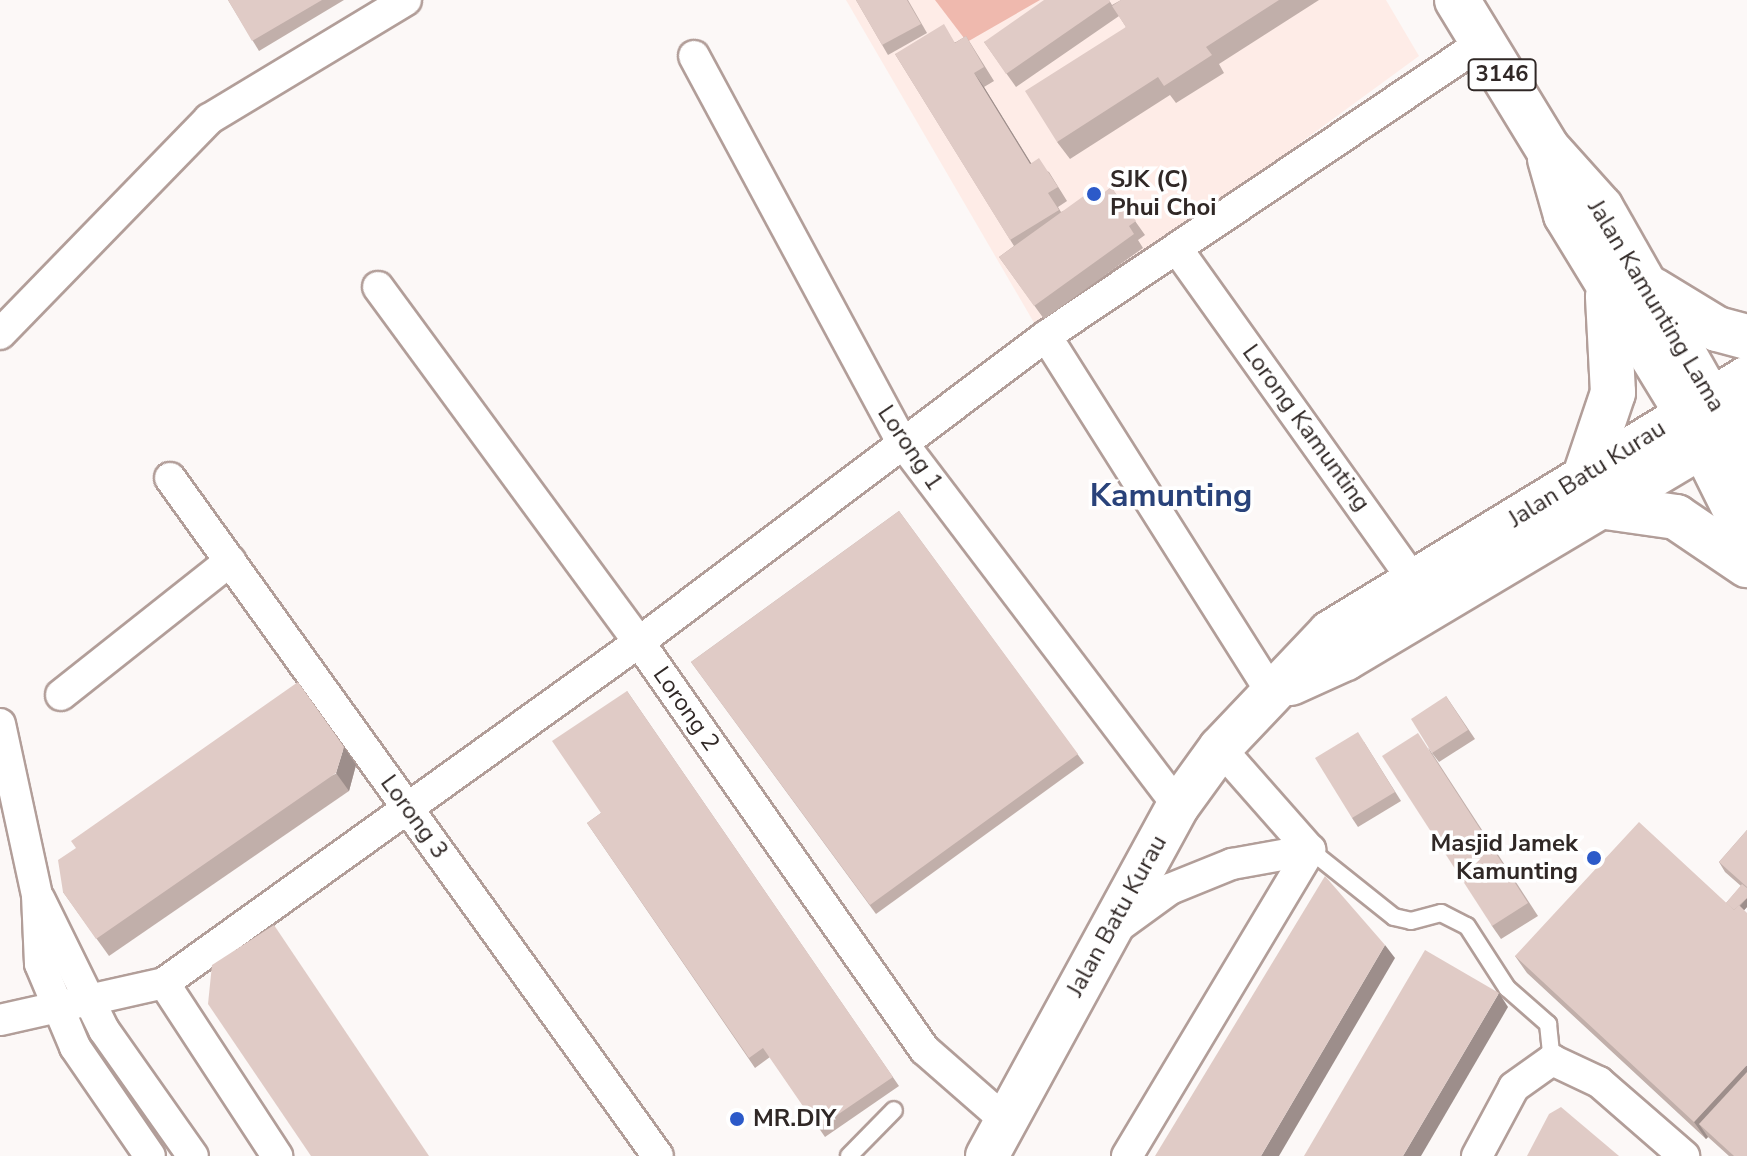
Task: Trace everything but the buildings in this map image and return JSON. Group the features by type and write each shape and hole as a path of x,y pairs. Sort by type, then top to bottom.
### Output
{"main road":[{"name":"Jalan Kamunting Lama","path":"1457,0 1548,149 1566,215 1627,285 1725,421"},
{"path":"1747,337 1717,329 1627,285 1613,393 1592,491 1676,517 1747,565"},
{"name":"Jalan Batu Kurau","path":"996,1138 1178,806 1220,748 1330,632 1422,592 1592,491 1725,421"},
{"name":"3146","path":"1725,421 1747,534"}],"street":[{"path":"0,334 209,119 406,0"},
{"path":"0,1020 55,1004 164,983 639,642 901,441 1046,336 1180,253 1483,42"},
{"name":"Lorong 1","path":"694,56 901,441 1178,806"},
{"name":"Lorong Kamunting","path":"1180,253 1422,592"},
{"name":"Lorong 2","path":"378,287 639,642 925,1050 996,1138"},
{"path":"1046,336 1272,693"},
{"name":"Lorong 3","path":"170,478 658,1156"},
{"path":"61,695 230,561"},
{"path":"0,724 37,895 40,964 55,1004 150,1156"},
{"path":"1220,748 1310,850"},
{"path":"1103,938 1183,884 1232,864 1310,850"},
{"path":"1127,1156 1310,850"},
{"path":"37,895 90,999 193,1156"},
{"path":"164,983 277,1156"},
{"path":"1477,1156 1514,1087 1552,1060 1599,1082 1684,1156"}],"lane":[{"path":"1310,850 1394,917 1441,913 1467,926 1507,988 1548,1024 1552,1060"},
{"path":"849,1156 894,1110"}],"shaded area":[{"name":"SJK (C) Phui Choi","path":"846,0 1386,0 1419,56 1040,333"},
{"path":"935,0 1040,0 967,42"}],"place":[{"name":"SJK (C) Phui Choi","path":"1094,194"},
{"name":"Masjid Jamek Kamunting","path":"1594,858"},
{"name":"MR.DIY","path":"737,1119"}],"district":[{"name":"Kamunting","path":"1171,496"}]}
